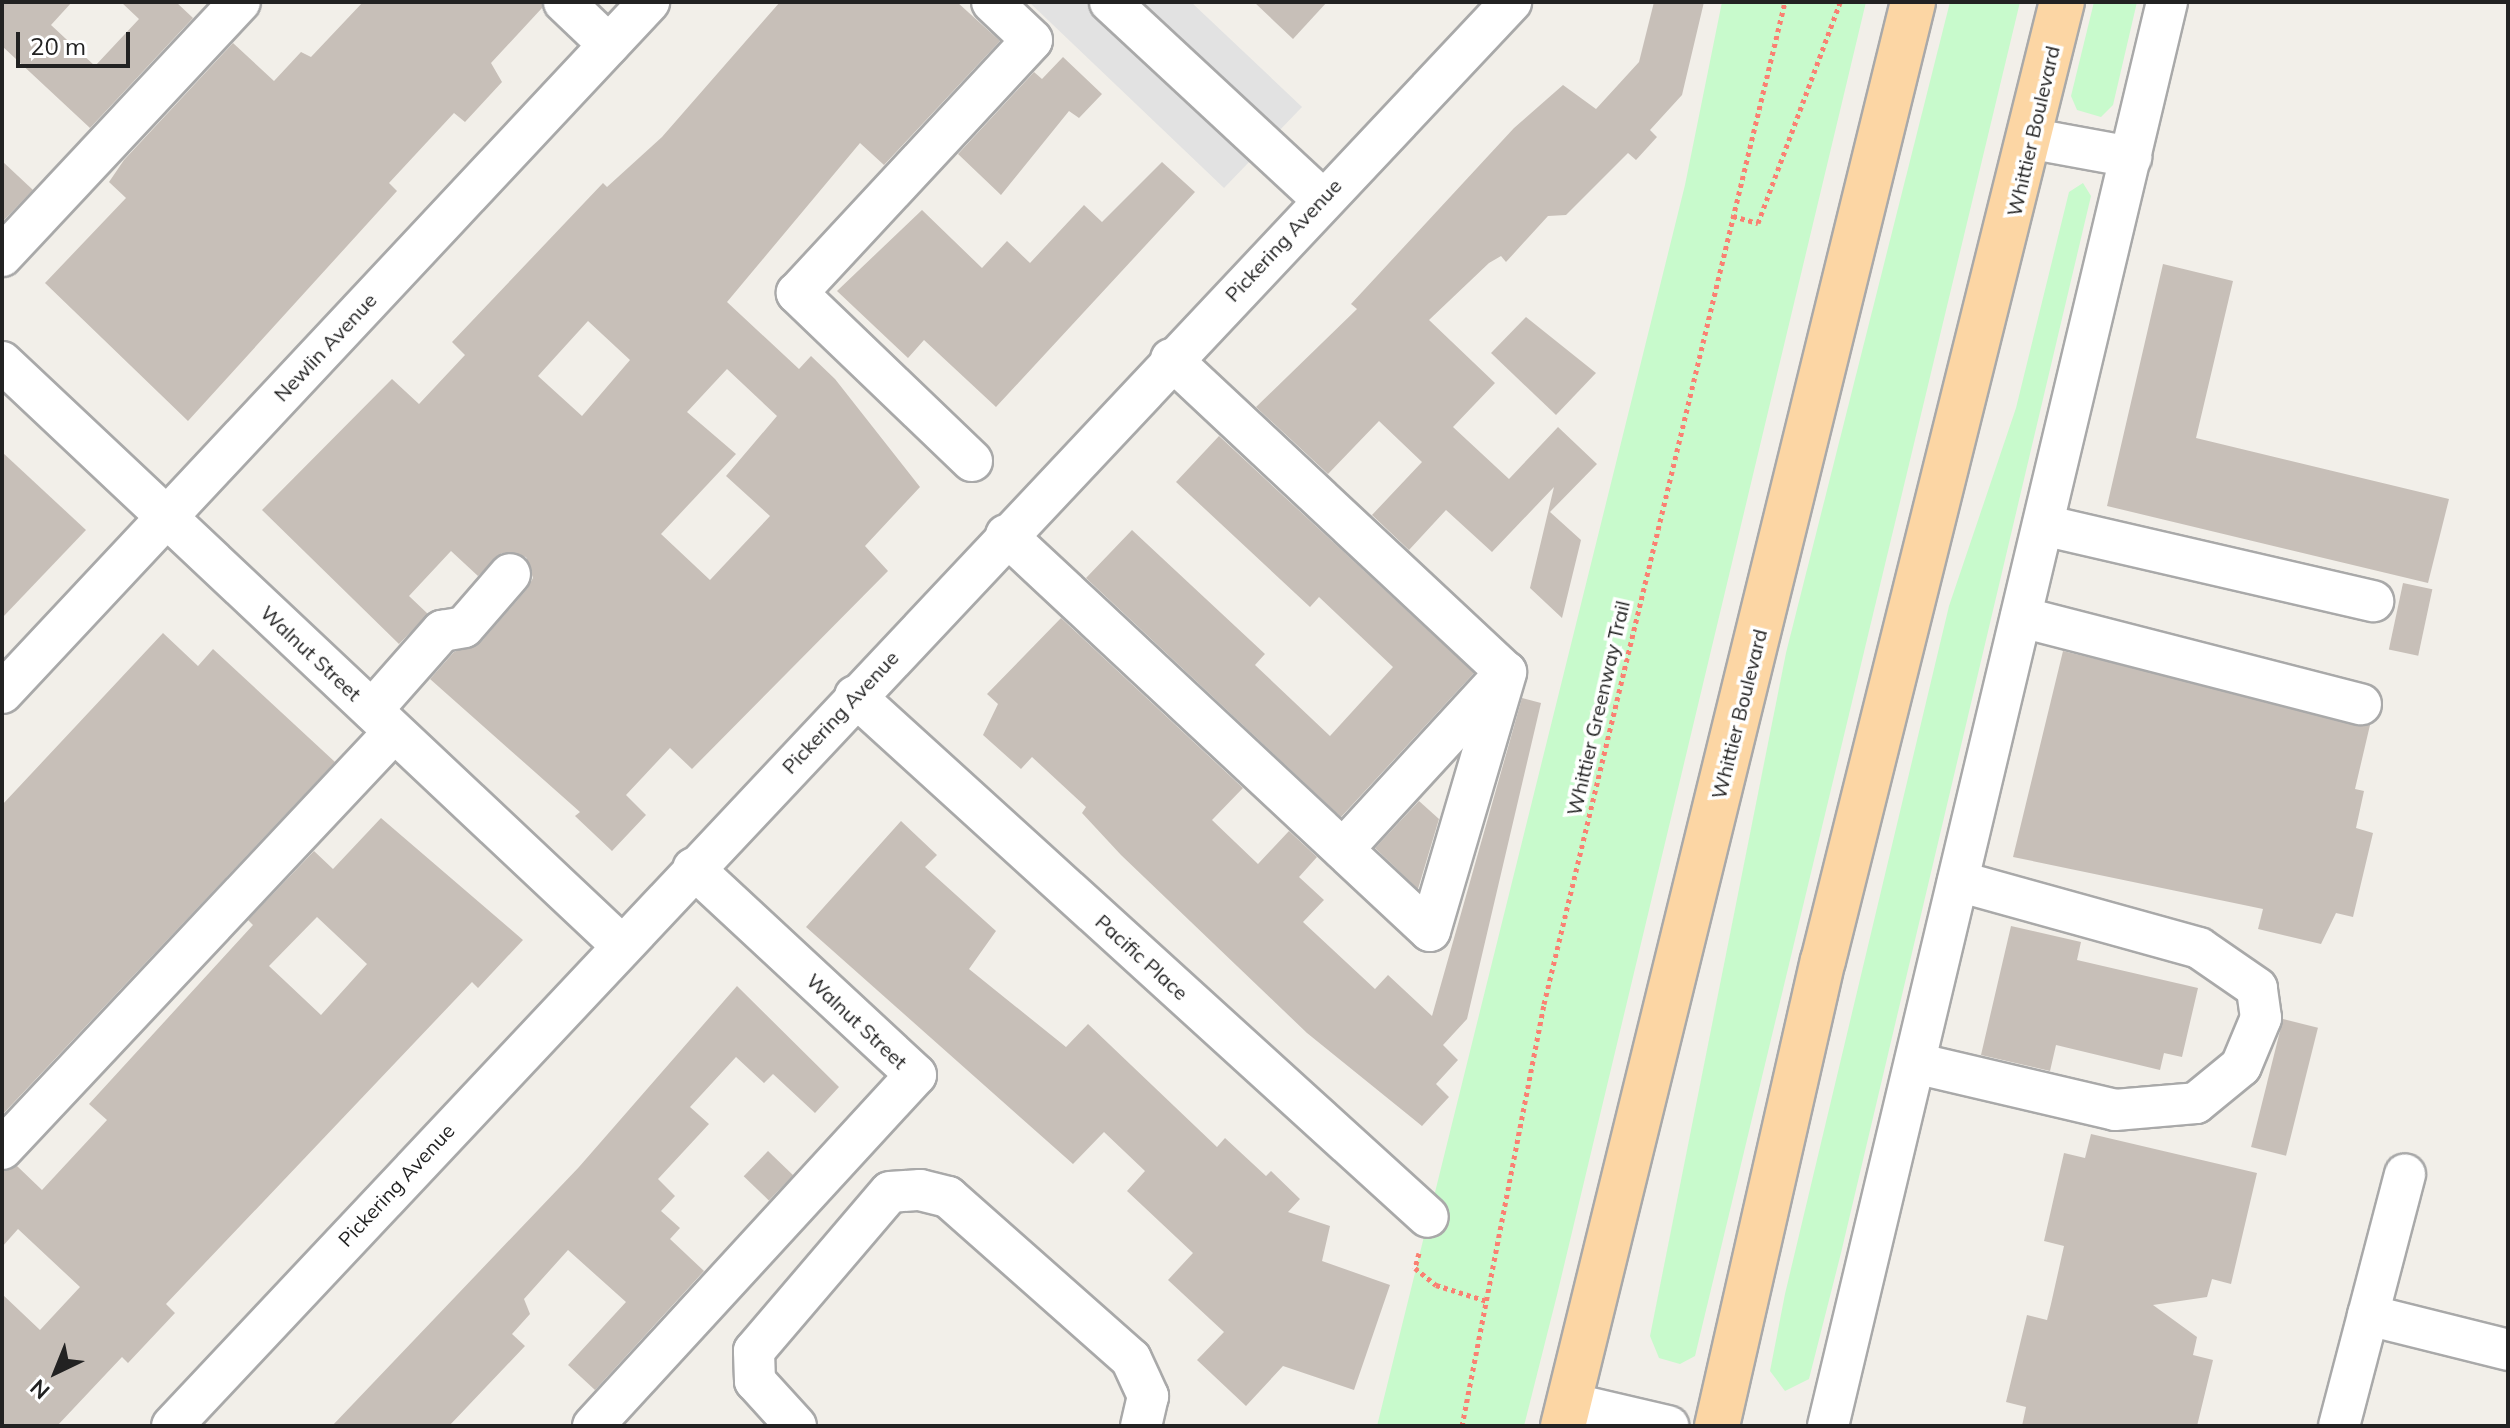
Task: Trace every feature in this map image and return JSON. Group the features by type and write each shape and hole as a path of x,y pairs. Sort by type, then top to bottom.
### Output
{"main road":[{"name":"Whittier Boulevard","path":"1566,1415 1913,2"},
{"name":"Whittier Boulevard","path":"1717,1426 1823,961 2033,139 2062,2"}],"street":[{"path":"2,256 240,2"},
{"path":"564,2 609,45"},
{"name":"Newlin Avenue","path":"2,693 649,2"},
{"path":"972,461 797,293 1032,40 992,2"},
{"path":"1110,2 1321,198"},
{"name":"Pickering Avenue","path":"172,1426 1321,198 1511,2"},
{"path":"1828,1426 2167,2"},
{"path":"2033,139 2131,157"},
{"path":"1171,359 1506,672"},
{"name":"Walnut Street","path":"2,362 620,944"},
{"path":"2043,525 2373,601"},
{"path":"1006,535 1430,931 1506,672"},
{"path":"2,1149 383,721 442,631 464,627 510,574"},
{"path":"2021,617 2361,704"},
{"path":"1343,849 1506,672"},
{"name":"Pacific Place","path":"855,696 1428,1217"},
{"name":"Walnut Street","path":"593,1426 916,1075 693,868"},
{"path":"1915,1063 2115,1110 2196,1103 2241,1066 2261,1018 2257,988 2199,948 1958,881"},
{"path":"2339,1426 2405,1174"},
{"path":"796,1426 755,1381 754,1351 890,1192 920,1190 948,1197 1131,1359 1148,1396 1141,1426"},
{"path":"2368,1315 2508,1350"},
{"path":"1566,1415 1668,1426"}],"path":[{"name":"Whittier Greenway Trail","path":"1462,1426 1544,1004 1785,2"},
{"path":"1733,216 1758,223 1840,2"},
{"path":"1428,1217 1415,1268 1436,1285 1487,1301"}],"green space":[{"path":"1722,2 1866,2 1557,1295 1524,1426 1377,1426 1685,185"},
{"path":"1950,2 2020,2 1695,1356 1680,1364 1659,1358 1650,1336 1786,653"},
{"path":"2094,2 2137,2 2113,105 2101,117 2077,110 2071,96"},
{"path":"2083,183 2091,196 1841,1253 1809,1379 1785,1391 1770,1371 1785,1294 1949,606 2016,408 2069,192"}],"shaded area":[{"path":"1029,2 1191,2 1302,107 1224,188"}],"building":[{"path":"2,2 72,2 51,25 95,66 139,19 121,2 176,2 193,18 90,128 2,46"},
{"path":"363,2 542,2 542,8 491,63 502,82 465,122 454,113 389,183 397,191 188,421 45,283 126,198 109,182 124,160 233,43 274,81 301,52 311,57"},
{"path":"780,2 957,2 1000,41 884,165 860,143 727,302 799,369 811,356 835,379 920,487 865,546 888,571 692,769 670,748 626,795 646,815 612,851 575,816 580,812 430,679 454,652 481,642 527,589 533,578 526,557 502,553 478,576 451,551 409,596 428,614 399,644 262,510 392,379 419,404 465,355 452,342 603,183 607,187 662,137","holes":["588,321 630,360 582,416 538,376","727,369 777,416 726,476 770,516 710,580 661,534 736,454 687,412"]},
{"path":"1254,2 1327,2 1293,39"},
{"path":"1654,2 1704,2 1682,95 1650,130 1657,137 1636,160 1628,153 1566,215 1548,216 1506,262 1501,256 1489,263 1429,320 1495,383 1453,427 1509,479 1558,427 1597,464 1550,512 1581,540 1562,618 1530,588 1554,487 1492,552 1446,510 1409,550 1372,515 1422,462 1379,421 1328,474 1256,407 1357,309 1351,304 1514,128 1563,85 1596,109 1639,62"},
{"path":"1063,57 1102,94 1079,118 1069,111 1001,195 958,154 1034,72 1042,79"},
{"path":"2,161 33,190 2,222"},
{"path":"1162,162 1195,192 996,407 924,340 908,358 837,291 922,210 982,268 1007,241 1030,263 1084,205 1102,222"},
{"path":"2163,264 2233,281 2196,438 2449,499 2428,583 2107,506"},
{"path":"1526,317 1596,373 1556,415 1491,353"},
{"path":"1219,436 1474,673 1341,817 1086,578 1132,530 1265,654 1255,665 1330,736 1393,667 1319,597 1310,607 1176,482"},
{"path":"2,452 86,530 2,618"},
{"path":"2403,583 2432,589 2418,656 2389,650"},
{"path":"1061,618 1243,788 1212,820 1258,864 1289,831 1317,857 1299,877 1324,900 1303,922 1375,989 1388,975 1432,1016 1522,698 1541,703 1467,1019 1443,1045 1458,1060 1436,1084 1449,1097 1422,1126 1307,1033 1121,855 1082,813 1086,807 1032,757 1021,769 983,735 998,704 987,694"},
{"path":"163,633 198,666 213,649 335,762 2,1115 2,805"},
{"path":"2063,651 2370,725 2355,789 2364,791 2356,828 2373,833 2353,917 2336,913 2321,944 2258,929 2263,909 2013,857"},
{"path":"1419,801 1439,819 1418,889 1375,848"},
{"path":"381,818 523,940 478,988 472,982 166,1304 175,1313 128,1363 122,1357 57,1426 2,1426 2,1294 40,1330 80,1287 18,1229 2,1247 2,1171 17,1166 42,1190 107,1120 89,1104 253,925 248,920 314,851 333,869","holes":["317,917 367,964 321,1015 269,966"]},
{"path":"901,821 937,855 925,867 996,931 969,969 1066,1047 1088,1024 1217,1147 1225,1138 1266,1176 1271,1171 1300,1199 1288,1212 1330,1226 1322,1261 1390,1285 1354,1390 1283,1366 1246,1406 1197,1360 1224,1332 1168,1280 1193,1253 1127,1191 1145,1171 1104,1132 1073,1164 806,927"},
{"path":"2011,926 2081,942 2077,960 2198,988 2182,1057 2164,1053 2160,1070 2056,1045 2050,1071 1981,1055"},
{"path":"737,986 839,1087 815,1113 773,1074 764,1083 736,1057 690,1107 709,1124 658,1179 675,1196 661,1211 680,1228 670,1239 704,1271 595,1390 568,1365 626,1302 568,1250 524,1299 530,1314 512,1334 525,1346 449,1426 332,1426 579,1167"},
{"path":"2283,1019 2318,1028 2286,1156 2251,1147"},
{"path":"2091,1134 2257,1173 2231,1284 2212,1279 2207,1297 2153,1305 2197,1337 2193,1355 2213,1360 2197,1426 2022,1426 2026,1407 2006,1402 2027,1315 2047,1320 2051,1304 2064,1246 2044,1241 2064,1153 2085,1158"},
{"path":"768,1151 793,1175 769,1200 744,1176"}]}
